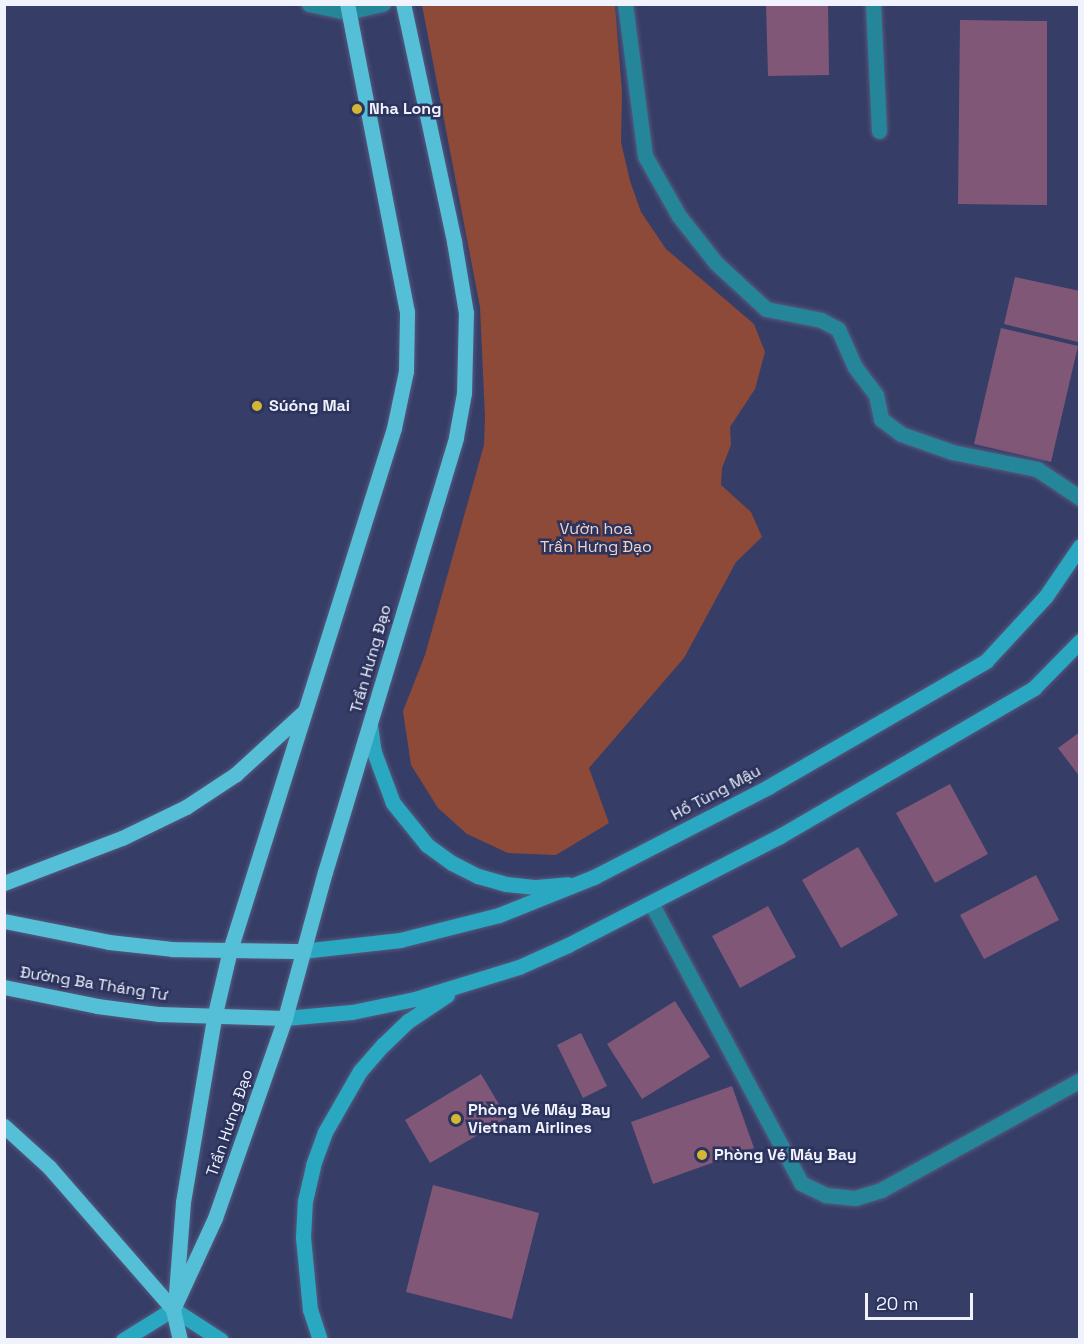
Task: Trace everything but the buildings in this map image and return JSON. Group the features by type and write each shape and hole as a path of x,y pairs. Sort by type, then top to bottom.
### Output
{"main road":[{"name":"Trần Hưng Đạo","path":"174,1307 230,1178 285,1018 302,951 456,437 464,393 465,313 454,241 403,4"},
{"name":"Trần Hưng Đạo","path":"180,1340 174,1307 183,1202 214,1018 230,950 394,428 406,370 408,312 347,8"},
{"name":"Hồ Tùng Mậu","path":"302,951 365,945 450,929 499,915 594,877 768,787 986,660 1046,596 1080,546"},
{"path":"320,1340 309,1301 303,1237 305,1201 313,1165 325,1132 360,1071 383,1045 427,1008 467,985 568,945 780,836 1034,688 1080,641"},
{"path":"4,883 122,838 186,807 236,774 306,710"},
{"path":"370,725 374,752 393,803 427,845 452,863 478,876 506,884 536,887 566,884 594,877"},
{"path":"4,921 109,942 230,950 302,951"},
{"path":"285,1018 352,1012 467,985"},
{"name":"Đường Ba Tháng Tư","path":"4,987 97,1006 214,1018 285,1018"},
{"path":"4,1126 49,1167 174,1307 221,1340"},
{"path":"123,1340 174,1307"}],"street":[{"path":"309,4 347,8 383,4"},
{"path":"625,4 645,156 678,216 716,262 766,309 821,320 838,329 855,367 876,395 881,418 901,434 952,452 1037,469 1080,498"},
{"path":"873,4 879,131"},
{"path":"651,903 801,1184 826,1195 855,1198 881,1190 1080,1080"}],"green space":[{"name":"Vườn hoa Trần Hưng Đạo","path":"422,5 615,5 622,92 621,142 630,181 641,212 666,249 754,324 765,352 755,389 730,427 731,445 722,468 721,485 751,512 762,537 736,562 684,658 589,768 609,823 556,855 508,853 467,834 438,808 411,765 403,711 425,655 484,445 485,417 480,307"}],"place":[{"name":"Nha Long","path":"357,109"},
{"name":"Súóng Mai","path":"257,406"},
{"name":"Phòng Vé Máy Bay Vietnam Airlines","path":"456,1119"},
{"name":"Phòng Vé Máy Bay","path":"702,1155"}]}
